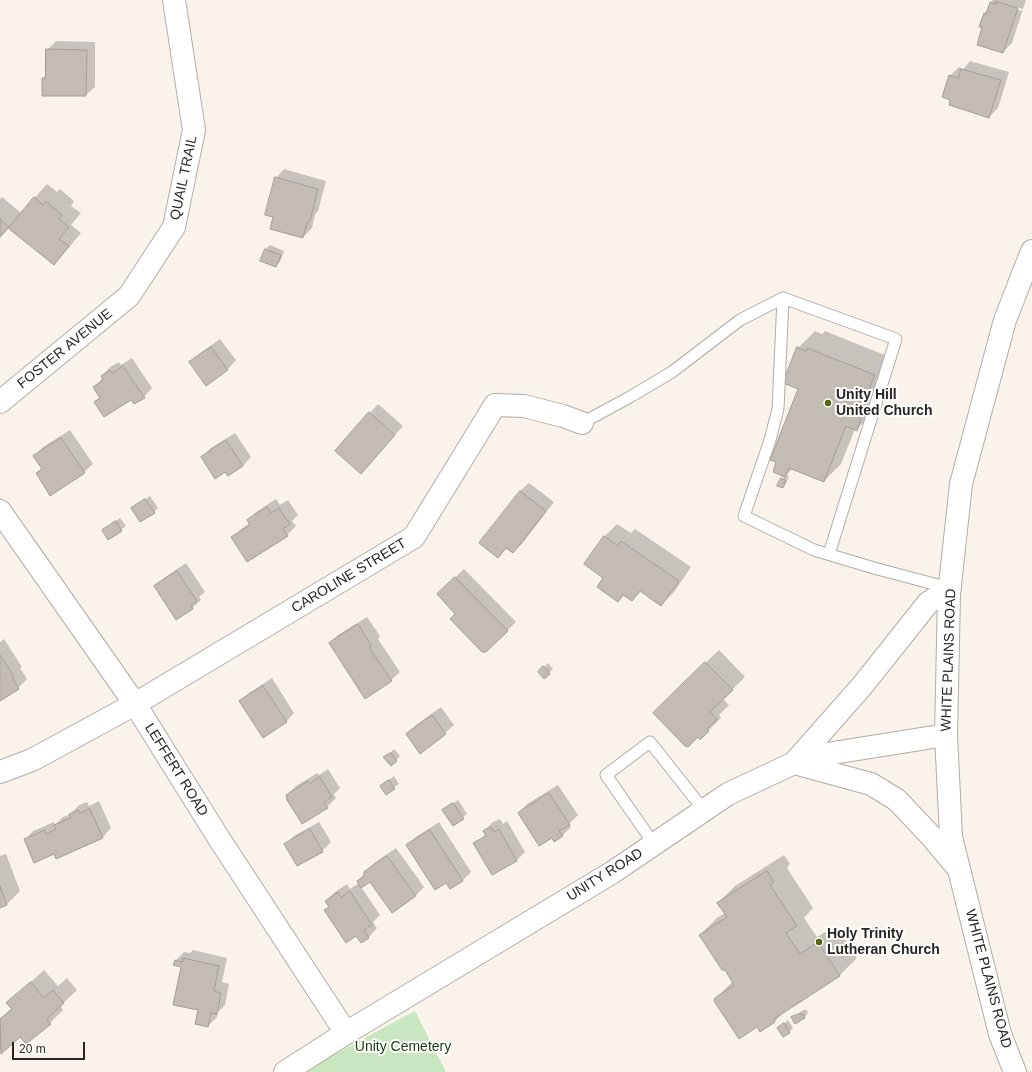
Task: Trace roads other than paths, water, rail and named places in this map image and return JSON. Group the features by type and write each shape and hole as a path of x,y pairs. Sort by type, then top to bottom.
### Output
{"main road":[{"name":"QUAIL TRAIL","path":"129,296 174,227 194,130 174,0"},
{"name":"WHITE PLAINS ROAD","path":"1015,1072 1000,1034 951,837 946,735 950,588 962,484 1005,320 1032,251"},
{"name":"FOSTER AVENUE","path":"0,402 129,296"},
{"name":"CAROLINE STREET","path":"135,704 414,537 495,405 524,406 563,416 582,423"},
{"name":"LEFFERT ROAD","path":"0,511 135,704 218,837 346,1033"},
{"path":"950,588 928,603 862,686 794,763 871,784 897,800 931,836 960,871"},
{"path":"0,772 32,760 135,704"},
{"name":"UNITY ROAD","path":"285,1072 346,1033 613,872 703,809 728,794 794,763 832,753 946,735"}],"lane":[{"path":"783,298 778,409 770,440 744,516 814,550 950,588"},
{"path":"582,423 672,372 740,320 783,298 896,339 829,554"},
{"path":"654,844 606,775 650,742 703,809"}],"place":[{"name":"Unity Hill United Church","path":"828,403"},
{"name":"Holy Trinity Lutheran Church","path":"819,942"}],"park label":[{"name":"Unity Cemetery","path":"403,1047"}]}
